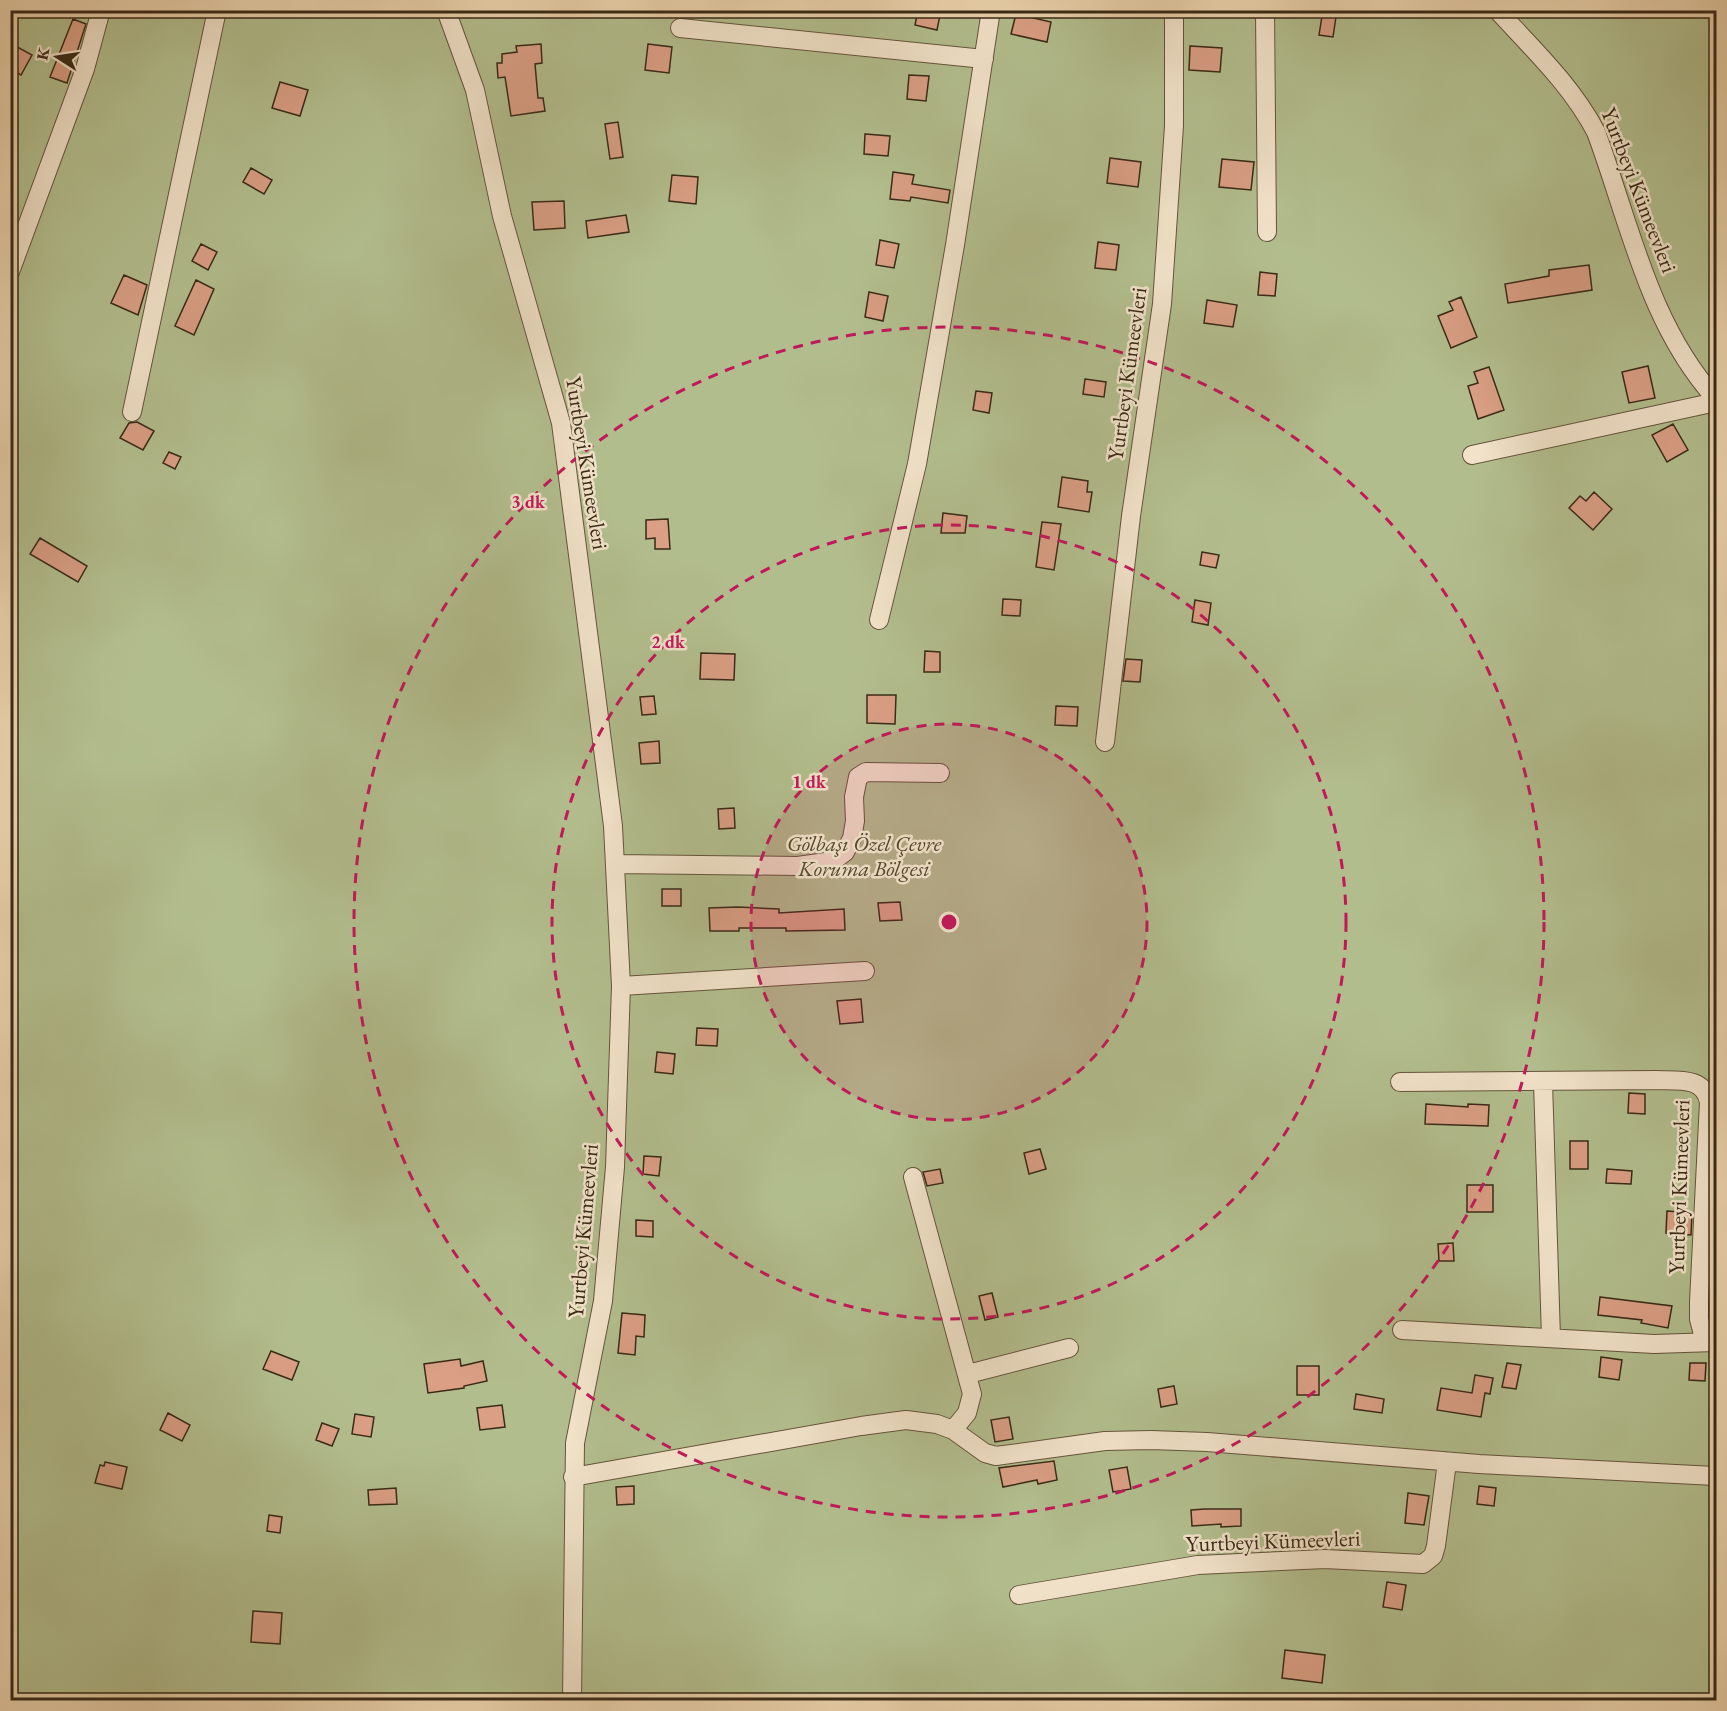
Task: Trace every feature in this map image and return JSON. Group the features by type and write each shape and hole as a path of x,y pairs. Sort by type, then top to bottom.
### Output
{"street":[{"path":"10,272 85,69 101,10"},
{"path":"132,412 218,10"},
{"name":"Yurtbeyi Kümeevleri","path":"446,10 476,90 502,216 561,423 609,780 616,864 621,986 615,1167 609,1244 596,1340 577,1426 573,1478 572,1701"},
{"path":"879,620 916,464 991,10"},
{"name":"Yurtbeyi Kümeevleri","path":"1106,742 1131,516 1162,304 1174,126 1174,10"},
{"path":"1265,10 1268,140 1267,232"},
{"name":"Yurtbeyi Kümeevleri","path":"1472,455 1716,400 1687,364 1658,307 1635,251 1596,132 1587,114 1573,93 1497,10"},
{"path":"680,28 984,59"},
{"path":"616,864 798,866 833,861 845,852 852,838 855,821 854,797 858,777 866,772 940,773"},
{"path":"621,986 866,970"},
{"name":"Yurtbeyi Kümeevleri","path":"1400,1083 1679,1081 1694,1082 1707,1091 1709,1102 1699,1319 1711,1342 1654,1344 1402,1330"},
{"path":"1543,1082 1551,1338"},
{"path":"913,1177 968,1374 971,1402 967,1413 953,1430"},
{"path":"968,1374 1069,1348"},
{"path":"573,1478 872,1424 906,1420 937,1424 953,1430 972,1445 996,1456 1105,1441 1151,1440 1207,1442 1448,1462 1715,1476"},
{"name":"Yurtbeyi Kümeevleri","path":"1019,1595 1198,1565 1325,1559 1423,1563 1433,1556 1436,1546 1448,1462"}],"green space":[{"name":"Gölbaşı Özel Çevre Koruma Bölgesi","path":"10,11 1716,11 1716,1700 11,1700"}],"building":[{"path":"918,10 941,10 937,30 915,25"},
{"path":"1323,10 1337,10 1333,37 1319,35"},
{"path":"1016,14 1051,22 1047,42 1011,34"},
{"path":"73,19 86,24 67,83 50,77"},
{"path":"10,43 32,55 21,75 10,69"},
{"path":"541,44 542,63 535,64 538,98 543,98 545,111 511,116 505,77 498,78 497,63 502,63 502,54 517,52 516,46"},
{"path":"648,44 672,47 669,73 645,70"},
{"path":"1190,46 1222,48 1220,72 1189,70"},
{"path":"909,75 929,76 926,101 907,99"},
{"path":"280,82 308,90 300,116 272,108"},
{"path":"618,122 623,157 610,159 605,124"},
{"path":"865,134 890,136 888,156 864,154"},
{"path":"1110,158 1141,162 1138,187 1107,183"},
{"path":"1222,159 1254,162 1251,190 1219,187"},
{"path":"251,168 272,180 264,194 243,182"},
{"path":"893,172 914,175 912,184 950,190 948,203 911,197 910,201 890,199"},
{"path":"672,175 698,177 696,204 669,201"},
{"path":"564,201 565,228 534,230 532,202"},
{"path":"626,215 629,232 588,238 586,221"},
{"path":"880,240 899,244 894,268 876,265"},
{"path":"1098,242 1119,245 1116,270 1095,268"},
{"path":"201,244 217,252 208,270 192,261"},
{"path":"1589,265 1592,290 1508,303 1505,284 1549,276 1549,270"},
{"path":"1260,272 1277,274 1275,296 1258,295"},
{"path":"124,275 147,285 138,315 111,303"},
{"path":"196,280 214,289 194,335 175,326"},
{"path":"869,292 888,296 883,321 865,317"},
{"path":"1461,297 1477,337 1451,348 1438,316 1453,310 1449,302"},
{"path":"1207,300 1237,305 1233,327 1204,323"},
{"path":"1648,366 1655,398 1629,403 1622,372"},
{"path":"1489,367 1504,410 1478,419 1468,386 1478,383 1474,372"},
{"path":"1085,379 1106,382 1104,397 1083,394"},
{"path":"976,391 992,393 989,413 973,410"},
{"path":"137,422 154,431 143,450 120,438 129,423"},
{"path":"1673,424 1688,450 1667,462 1652,435"},
{"path":"169,452 181,457 175,469 163,463"},
{"path":"1062,477 1088,481 1087,492 1092,492 1089,512 1058,507"},
{"path":"1594,492 1612,509 1593,530 1569,508 1580,496 1586,501"},
{"path":"943,513 967,516 965,533 941,533"},
{"path":"668,519 670,549 655,549 655,538 646,539 646,520"},
{"path":"1042,522 1061,524 1054,570 1036,567"},
{"path":"40,538 87,566 78,582 30,554"},
{"path":"1202,552 1219,555 1216,568 1200,565"},
{"path":"1003,599 1021,600 1020,616 1002,615"},
{"path":"1195,600 1211,603 1208,625 1192,622"},
{"path":"925,651 940,652 940,672 924,672"},
{"path":"701,653 735,654 734,680 700,679"},
{"path":"1126,659 1142,660 1140,682 1123,681"},
{"path":"867,695 896,695 895,724 867,723"},
{"path":"654,696 656,714 642,715 640,697"},
{"path":"1056,706 1078,707 1077,726 1055,725"},
{"path":"659,741 660,763 641,764 639,743"},
{"path":"734,808 735,828 719,829 718,809"},
{"path":"662,889 681,889 681,906 662,906"},
{"path":"900,902 902,920 880,921 878,903"},
{"path":"709,908 779,909 779,913 844,909 845,930 786,931 786,928 739,928 739,931 710,931"},
{"path":"861,999 863,1022 840,1024 837,1001"},
{"path":"697,1028 718,1029 717,1046 696,1045"},
{"path":"657,1052 675,1054 673,1074 655,1072"},
{"path":"1629,1093 1645,1094 1645,1114 1628,1113"},
{"path":"1426,1104 1468,1107 1468,1104 1489,1105 1488,1126 1425,1124"},
{"path":"1570,1141 1588,1141 1588,1169 1570,1169"},
{"path":"1040,1149 1046,1169 1029,1174 1024,1153"},
{"path":"644,1156 661,1157 659,1176 643,1174"},
{"path":"940,1169 943,1183 927,1186 923,1172"},
{"path":"1607,1169 1632,1171 1631,1184 1606,1183"},
{"path":"1467,1185 1493,1185 1493,1212 1467,1212"},
{"path":"1667,1211 1692,1213 1691,1235 1666,1233"},
{"path":"636,1220 653,1221 653,1237 636,1236"},
{"path":"1453,1243 1454,1261 1439,1261 1438,1244"},
{"path":"992,1293 998,1317 985,1320 979,1296"},
{"path":"1600,1297 1672,1306 1668,1328 1641,1323 1642,1320 1598,1315"},
{"path":"622,1313 645,1315 644,1337 636,1336 635,1355 618,1353"},
{"path":"271,1351 299,1362 292,1380 263,1369"},
{"path":"1601,1357 1622,1360 1619,1380 1599,1377"},
{"path":"460,1359 461,1366 483,1361 487,1381 464,1386 464,1388 428,1393 424,1364"},
{"path":"1507,1363 1521,1365 1516,1389 1502,1387"},
{"path":"1690,1363 1706,1363 1705,1381 1689,1380"},
{"path":"1297,1366 1319,1366 1319,1395 1297,1395"},
{"path":"1475,1375 1493,1378 1490,1394 1485,1393 1481,1417 1437,1410 1441,1388 1472,1393"},
{"path":"1174,1386 1177,1404 1161,1407 1158,1389"},
{"path":"1356,1394 1384,1399 1382,1413 1354,1409"},
{"path":"502,1405 505,1427 480,1430 477,1408"},
{"path":"168,1413 190,1425 182,1441 160,1430"},
{"path":"355,1414 374,1417 371,1437 352,1434"},
{"path":"1009,1417 1013,1439 995,1442 991,1420"},
{"path":"322,1423 339,1429 332,1446 316,1440"},
{"path":"1054,1461 1057,1480 1038,1484 1037,1480 1003,1487 999,1468"},
{"path":"105,1462 127,1467 122,1489 95,1483 100,1465 104,1466"},
{"path":"1127,1467 1131,1489 1113,1492 1109,1470"},
{"path":"634,1486 634,1504 617,1505 616,1487"},
{"path":"1479,1486 1496,1488 1494,1506 1477,1504"},
{"path":"396,1488 397,1504 369,1505 368,1490"},
{"path":"1408,1493 1429,1496 1424,1525 1405,1523"},
{"path":"1241,1509 1241,1526 1221,1527 1221,1524 1192,1526 1191,1510"},
{"path":"269,1515 282,1517 280,1533 267,1531"},
{"path":"1387,1582 1406,1585 1402,1610 1383,1607"},
{"path":"253,1611 282,1613 280,1644 251,1642"},
{"path":"1285,1650 1325,1655 1322,1683 1282,1678"}]}
